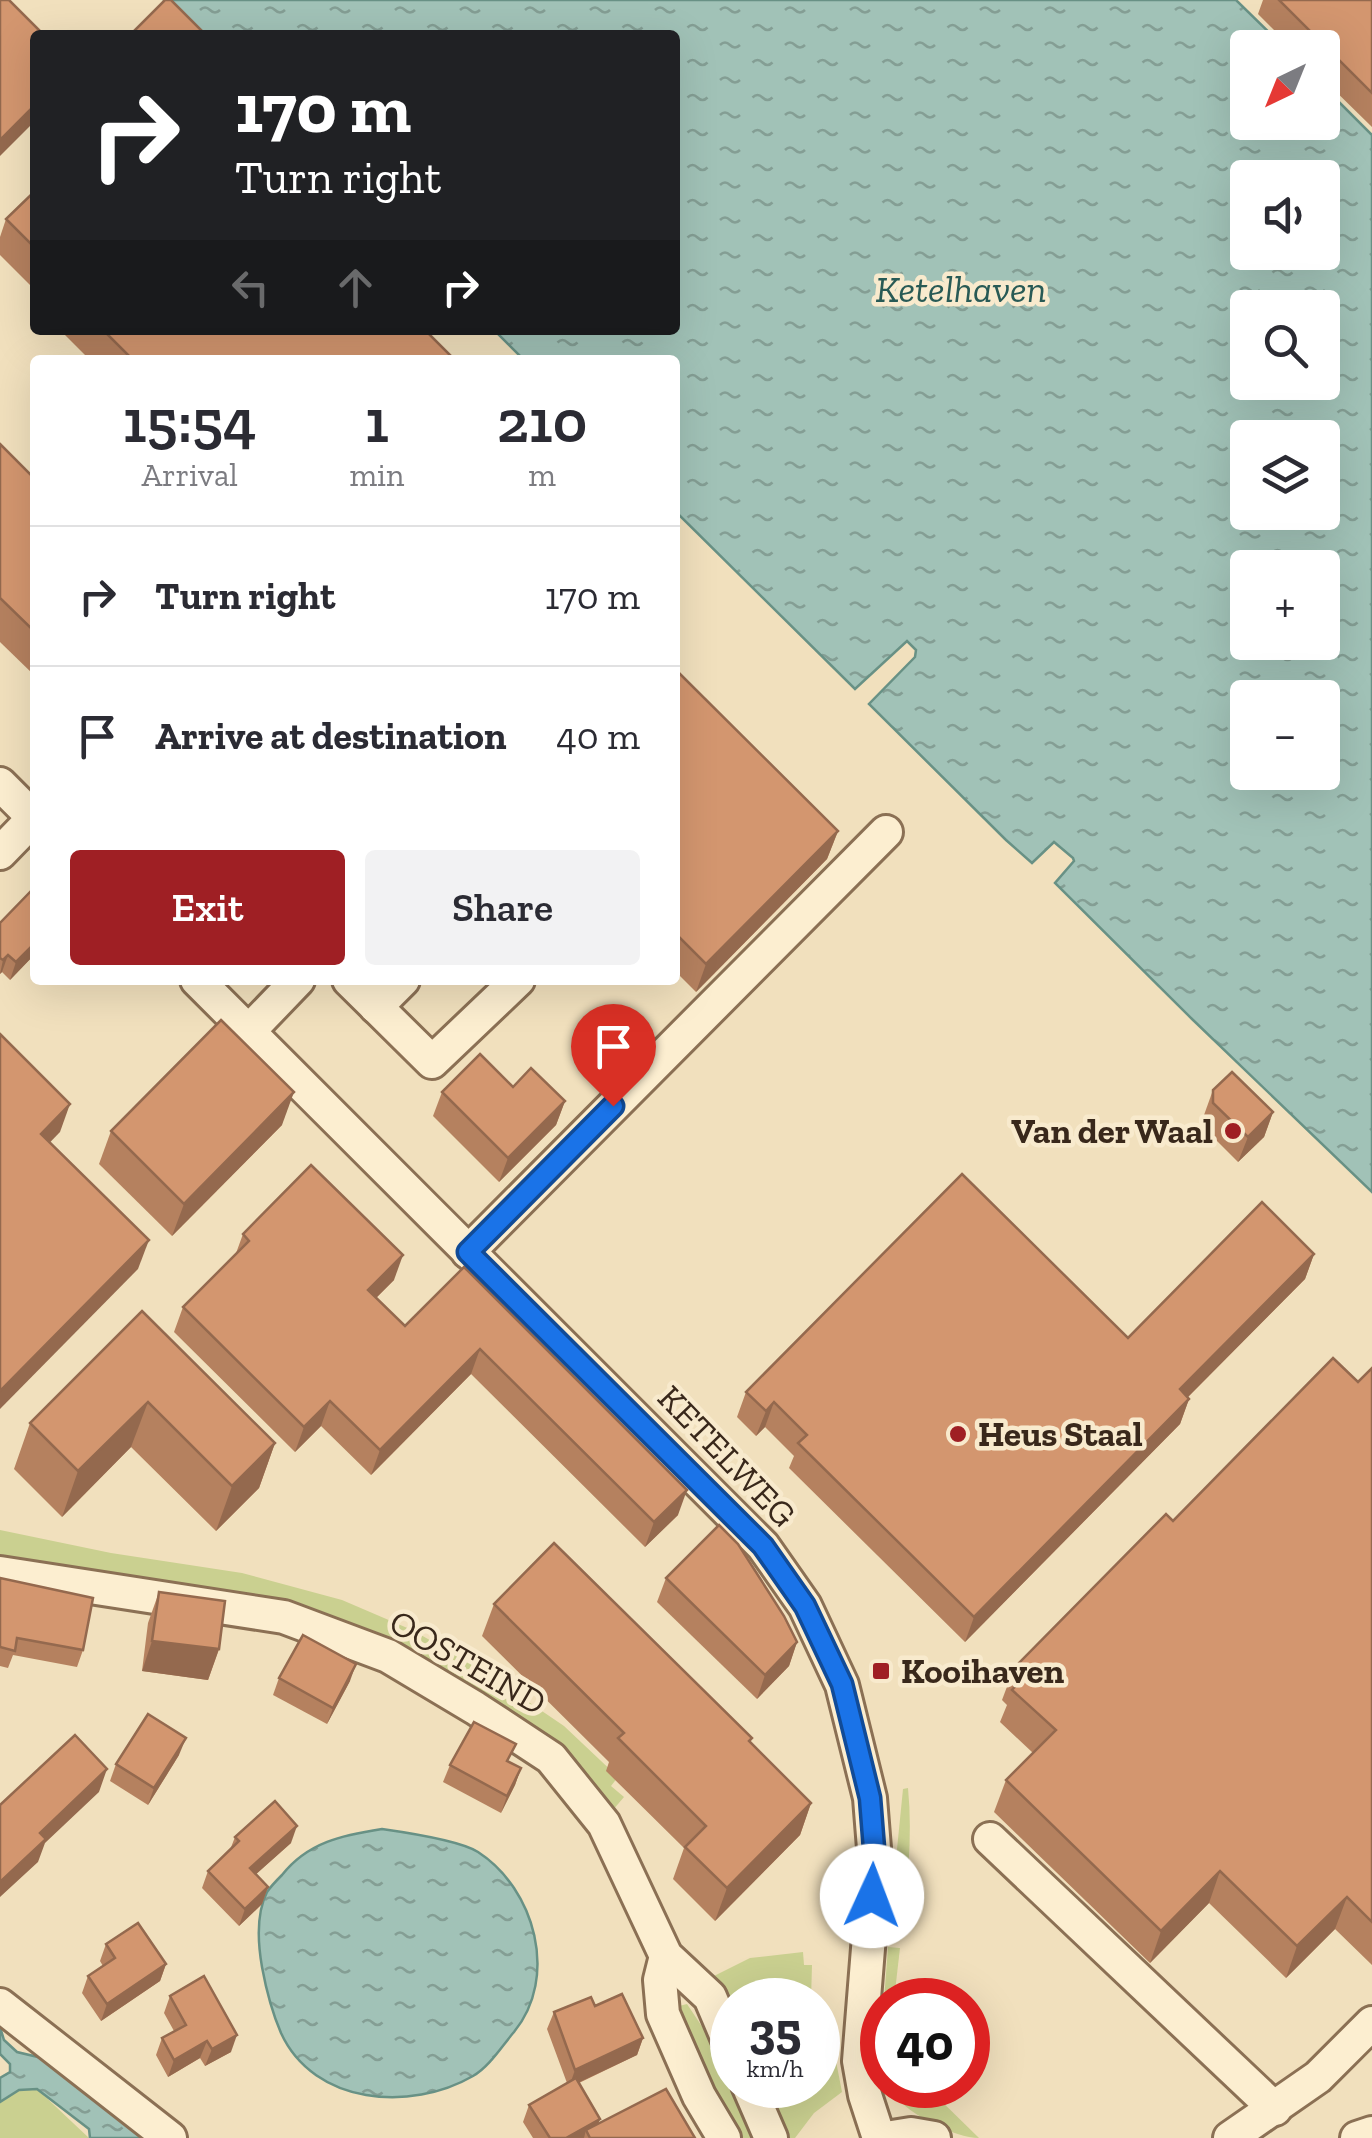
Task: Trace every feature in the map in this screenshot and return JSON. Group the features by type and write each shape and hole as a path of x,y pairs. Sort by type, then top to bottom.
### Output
{"street":[{"path":"0,784 30,814"},
{"path":"0,854 30,822"},
{"path":"468,1252 886,832"},
{"name":"KETELWEG","path":"202,985 763,1546 805,1606 842,1684 870,1798 875,1861 859,2061 864,2095 882,2138"},
{"path":"248,1032 293,985"},
{"path":"354,985 432,1062 513,985"},
{"path":"376,1006 398,985"},
{"name":"OOSTEIND","path":"0,1573 284,1617 388,1656 551,1758 604,1824 666,1956 710,1996"},
{"path":"990,1838 1275,2109"},
{"name":"OOSTEIND","path":"666,1956 660,1980 663,2014 699,2096 724,2138"},
{"path":"0,2005 170,2138"},
{"path":"1230,2138 1318,2077 1372,2023"},
{"path":"758,2108 771,2138"},
{"path":"1357,2138 1372,2132"},
{"path":"882,2138 911,2134 934,2138"}],"green space":[{"path":"0,1530 111,1553 242,1573 342,1600 412,1630 474,1665 564,1726 618,1777 611,1786 624,1797 601,1824 432,1669 0,1561"},
{"path":"908,1788 910,1845 901,1940 888,1939 903,1789"},
{"path":"888,1947 900,1948 897,1978 886,1978"},
{"path":"803,1952 804,1965 812,1965 812,1978 712,1977 750,1958"},
{"path":"687,2004 710,2039 710,2085 676,2013 679,2006"},
{"path":"37,2089 89,2138 0,2138 0,2102 19,2090"},
{"path":"721,2108 741,2108 755,2138 735,2138"},
{"path":"777,2108 821,2108 795,2138 790,2138"},
{"path":"908,2108 948,2108 979,2138 933,2124"}],"water":[{"name":"Ketelhaven","path":"164,0 1236,0 1267,30 1230,30 1230,140 1340,140 1340,103 1372,135 1372,1192 1055,883 1073,858 1054,842 1032,863 869,704 915,657 916,650 907,641 855,689 680,516 680,355 519,355 499,335 680,335 680,30 194,30"},
{"path":"382,1829 446,1841 478,1852 514,1888 534,1935 535,1986 528,2010 514,2032 479,2072 421,2095 366,2095 340,2088 316,2075 296,2057 281,2033 261,1958 259,1929 263,1901 292,1864 327,1842"},
{"path":"0,2027 4,2040 17,2052 42,2058 150,2138 90,2138 89,2129 37,2089 19,2090 0,2102 0,2078 10,2072 10,2064 0,2054"}],"building":[{"path":"0,0 9,0 39,30 30,30 30,110 0,140"},
{"path":"165,0 171,0 201,30 135,30"},
{"path":"1279,0 1372,0 1372,93 1340,61 1340,30 1309,30"},
{"path":"30,196 30,243 6,219"},
{"path":"108,335 430,335 450,355 128,355"},
{"path":"0,444 30,474 30,627 0,598"},
{"path":"680,674 838,831 706,964 680,938"},
{"path":"30,892 30,948 16,962 8,955 0,958 0,923"},
{"path":"221,1020 294,1092 184,1204 111,1131"},
{"path":"0,1034 70,1104 41,1134 149,1240 0,1391"},
{"path":"480,1054 513,1087 531,1068 565,1101 508,1158 442,1092"},
{"path":"1232,1072 1273,1112 1248,1137 1213,1103 1213,1090"},
{"path":"311,1165 403,1255 368,1290 405,1326 464,1267 687,1490 654,1522 480,1349 380,1450 330,1401 304,1427 183,1307 249,1241 243,1234"},
{"path":"962,1174 1128,1338 1262,1202 1314,1254 1180,1389 1189,1399 974,1617 798,1443 807,1435 774,1402 766,1411 746,1392"},
{"path":"142,1311 275,1443 232,1486 148,1402 78,1471 30,1423"},
{"path":"1333,1358 1358,1382 1372,1368 1372,1922 1347,1897 1297,1946 1220,1871 1161,1931 1006,1780 1056,1730 1012,1690 1023,1678 1014,1668 1166,1514 1173,1521"},
{"path":"719,1525 738,1544 797,1642 765,1675 666,1578"},
{"path":"554,1543 752,1738 749,1741 811,1803 727,1888 685,1847 706,1826 618,1738 624,1733 494,1604"},
{"path":"0,1578 93,1598 83,1650 17,1638 15,1651 0,1647"},
{"path":"159,1592 225,1601 219,1649 152,1641"},
{"path":"303,1635 356,1664 333,1708 279,1678"},
{"path":"148,1714 186,1738 154,1788 116,1764"},
{"path":"474,1722 516,1744 507,1761 521,1768 507,1796 450,1765"},
{"path":"75,1735 107,1769 40,1833 46,1839 0,1882 0,1805"},
{"path":"275,1801 297,1826 250,1868 268,1887 245,1909 208,1871 239,1841 235,1837"},
{"path":"138,1923 166,1964 107,2004 88,1976 115,1958 106,1944"},
{"path":"204,1976 237,2035 212,2049 207,2041 174,2060 162,2038 186,2025 170,1996"},
{"path":"622,1994 643,2038 575,2070 554,2012 591,1997 595,2006"},
{"path":"576,2078 600,2119 566,2138 550,2138 529,2105"},
{"path":"666,2089 695,2138 590,2138 586,2130"}],"place":[{"name":"Van der Waal","path":"1233,1131"},
{"name":"Heus Staal","path":"958,1434"},
{"name":"Kooihaven","path":"881,1671"}],"route":[{"path":"613,1106 468,1252 763,1546 805,1606 842,1684 870,1798 875,1861 872,1896"}]}
